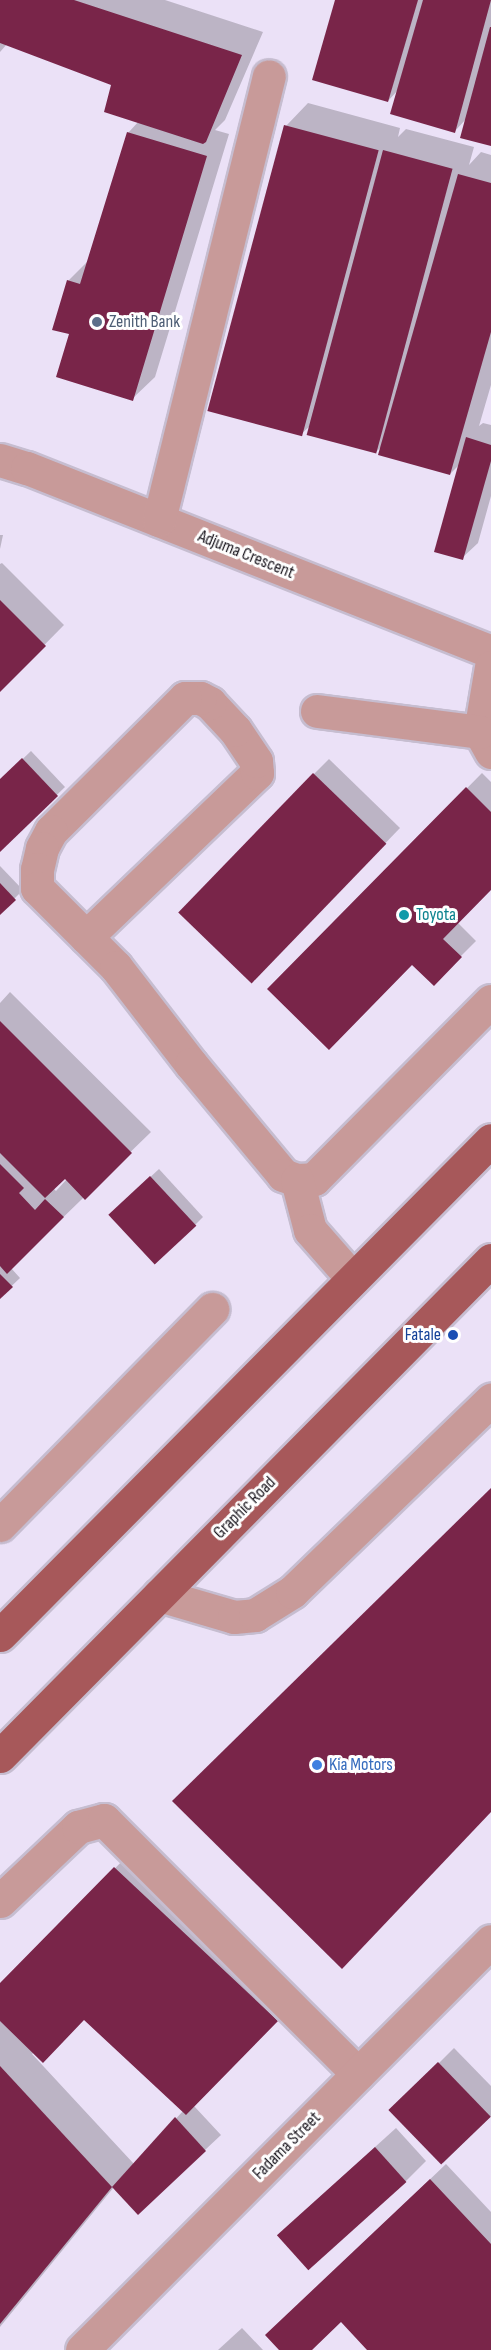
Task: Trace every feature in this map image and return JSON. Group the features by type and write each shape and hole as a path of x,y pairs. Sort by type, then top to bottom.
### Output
{"main road":[{"path":"0,1635 491,1140"},
{"name":"Graphic Road","path":"0,1756 159,1595 487,1272"}],"street":[{"path":"159,520 269,76"},
{"name":"Adjuma Crescent","path":"0,460 27,468 491,652"},
{"path":"317,711 486,742 491,667"},
{"path":"86,937 257,773 256,761 236,730 210,703 200,698 185,698 51,831 42,848 37,868 37,888 86,937 116,967 191,1064 283,1175 297,1180 314,1179 491,1001"},
{"path":"297,1180 310,1230 353,1279"},
{"path":"0,1526 212,1309"},
{"path":"159,1595 234,1617 255,1615 292,1592 491,1400"},
{"path":"0,1901 78,1827 104,1820 358,2074"},
{"name":"Fadama Street","path":"82,2350 491,1941"}],"building":[{"path":"0,0 74,0 242,55 206,142 203,144 104,112 111,85 0,43"},
{"path":"335,0 418,0 388,102 312,80"},
{"path":"423,0 491,0 455,133 390,114"},
{"path":"491,27 491,146 460,138"},
{"path":"284,125 379,150 302,436 207,411"},
{"path":"127,132 207,156 133,401 56,377 69,334 52,330 67,280 80,284"},
{"path":"383,150 453,169 376,454 307,435"},
{"path":"458,174 491,183 491,332 450,475 378,455"},
{"path":"466,437 491,445 491,461 463,560 434,552"},
{"path":"0,600 46,646 0,692"},
{"path":"22,758 58,796 0,852 0,779"},
{"path":"313,773 386,844 252,983 178,913"},
{"name":"Toyota","path":"466,787 491,812 491,890 443,939 462,957 434,986 412,965 329,1050 267,989"},
{"path":"0,883 16,900 0,915"},
{"path":"0,1021 132,1153 85,1200 65,1179 45,1198 0,1153"},
{"path":"0,1164 24,1188 19,1193 35,1210 45,1199 64,1217 7,1274 0,1266"},
{"path":"150,1176 196,1226 155,1265 108,1215"},
{"path":"0,1274 13,1287 0,1299"},
{"path":"491,1488 491,1812 342,1969 172,1801"},
{"path":"114,1867 278,2021 186,2115 84,2020 43,2063 0,2021 0,1983"},
{"path":"438,2062 491,2117 441,2165 388,2110"},
{"path":"0,2066 112,2187 0,2324"},
{"path":"175,2117 206,2151 138,2215 112,2187"},
{"path":"375,2147 406,2182 308,2270 277,2235"},
{"path":"430,2179 491,2244 491,2350 367,2350 341,2322 312,2350 279,2350 265,2335"}],"place":[{"name":"Zenith Bank","path":"97,322"},
{"name":"Toyota","path":"404,915"},
{"name":"Fatale","path":"453,1335"},
{"name":"Kia Motors","path":"317,1765"}]}
